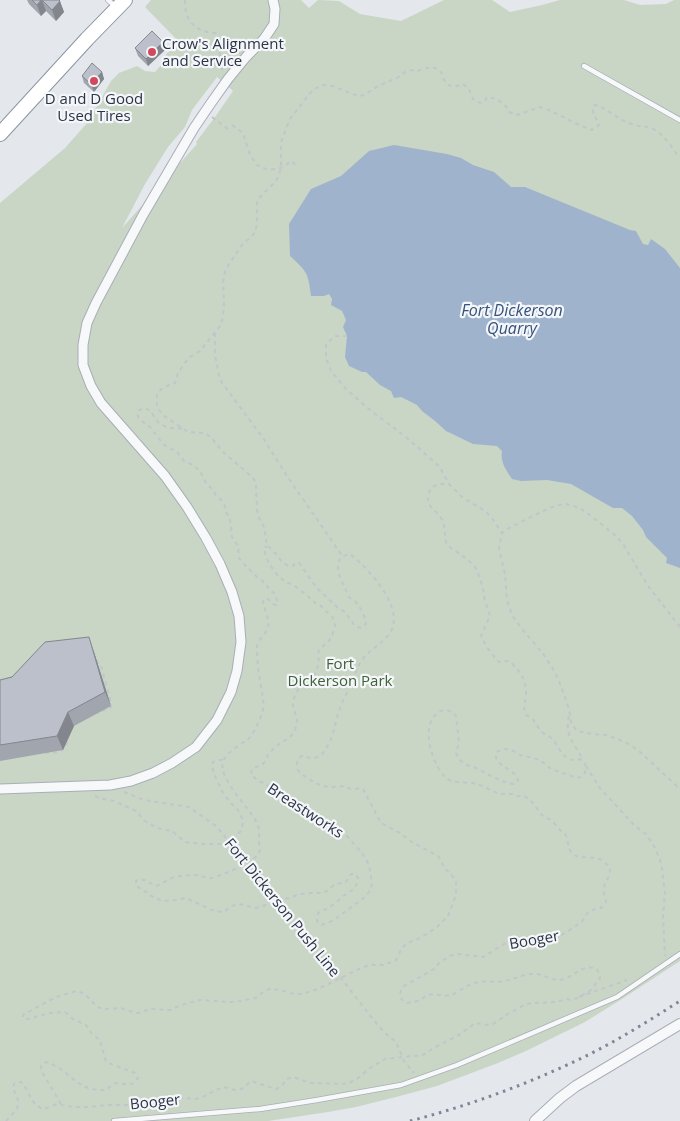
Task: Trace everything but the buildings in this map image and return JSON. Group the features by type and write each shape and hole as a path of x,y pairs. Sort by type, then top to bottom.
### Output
{"highway":[{"path":"0,134 117,3"}],"street":[{"path":"0,789 110,785 131,781 153,773 196,747 217,720 232,692 241,642 239,616 232,592 220,564 192,514 165,476 113,418 90,386 83,365 83,345 88,323 106,285 143,214 194,128 228,79 264,39 274,24 273,0"},
{"path":"535,1121 576,1086 680,1024"}],"lane":[{"path":"584,66 680,120"},
{"path":"114,1121 260,1109 401,1085 457,1065 617,997 680,954"}],"path":[{"path":"185,0 186,14 192,24 201,31 217,33 222,67"},
{"path":"62,1104 42,1072 42,1066 46,1062 60,1068 85,1087 93,1089 106,1090 112,1085 128,1085 135,1082 138,1078 136,1073 106,1062 100,1040 92,1034 86,1025 73,1019 66,1012 50,1013 28,1019 23,1018 23,1015 69,992 77,991 86,994 97,1007 104,1009 122,1008 130,1012 140,1013 149,1010 170,1010 200,1000 241,1001 256,998 270,989 302,994 318,989 369,966 383,965 395,961 401,949 407,943 418,939 436,928 448,916 456,895 454,878 444,868 442,860 382,822 362,789 352,789 345,786 320,786 300,774 298,769 300,757 316,757 326,750 341,705 357,668 366,655 390,632 393,620 391,605 386,595 359,561 350,554 343,556 338,568 340,576 350,598 358,604 366,623 360,628 355,626 345,612 317,588 299,563 295,563 291,567 283,563 272,549 267,546 264,527 258,516 256,482 223,452 211,437 204,433 188,432 163,415 159,410 157,393 164,387 174,383 184,364 190,357 200,351 220,326 223,317 223,283 225,272 242,245 255,232 258,198 276,181 281,168 281,142 290,119 316,88 324,85 332,86 358,96 364,95 409,70 417,71 431,67 438,69 450,86 463,84 468,88 473,100 480,103 487,97 497,99 508,108 509,112 517,115 540,107 592,130 599,125 592,111 593,106 596,105 624,121 651,128 673,147 678,156 680,156"},
{"path":"210,116 228,129"},
{"path":"232,125 243,133 250,155 257,165 268,170 281,168 292,161 295,165"},
{"path":"216,333 215,355 220,380 263,438 286,476 343,556"},
{"path":"346,336 335,336 326,344 326,358 331,370 346,389 439,466 448,484 462,497 485,511 502,533"},
{"path":"75,786 99,798 114,801 136,811 145,821 157,828 172,831 185,842 221,844 240,832 242,828 243,820 238,810 224,795 212,767 213,762 223,760 236,746 248,739 260,718 264,699 258,672 258,644 267,630 268,624 263,601 267,598 272,604 276,605 278,600 265,583 241,562 238,546 232,535 230,519 225,506 206,483 200,471 193,465 184,462 177,452 164,445 150,427 139,419 137,414 141,409 149,410 162,425 176,429 182,428"},
{"path":"448,484 433,486 429,491 427,500 428,504 444,523 447,545 468,559 477,570 490,616 481,636 483,641 496,660 499,662 511,662 522,675 526,684 527,696 524,708 526,715 534,719 540,729 553,739 560,751 570,760 580,759 584,761"},
{"path":"666,964 663,915 665,894 660,860 646,834 634,826 599,787 569,737 567,723 569,709 552,666 522,630 512,615 507,600 505,574 499,549 502,533 508,528 549,508 566,504 580,508 618,538 648,586 680,626"},
{"name":"Breastworks","path":"223,760 224,776 257,823 260,847 256,858 216,877 208,878 196,875 176,877 156,886 141,879 137,880 136,883 140,889 160,900 170,901 187,898 217,912 224,912 231,906 239,904 256,908 301,894 325,893 334,885 346,882 351,874 356,874 358,880 354,890 335,904 318,913 317,921 322,925 338,917 363,899 372,885 368,862 347,836 330,822 311,816 286,796 255,779 251,773 252,769 265,762 275,747 290,737 295,731 297,720 294,698 300,688 309,683 314,677 319,664 319,650 332,637 335,625 333,618 319,604 278,576 264,553 264,548 267,546"},
{"path":"95,659 101,666 111,707 98,713"},
{"name":"Booger","path":"6,1121 18,1107 18,1099 13,1088 16,1082 23,1084 33,1102 42,1109 57,1104 73,1107 91,1107 138,1105 171,1097 196,1099 224,1088 242,1089 251,1081 276,1089 282,1086 287,1079 293,1077 310,1083 347,1084 357,1079 382,1060 423,1056 459,1035 475,1023 493,1024 526,1004 558,1002 566,999 572,1000 591,990 600,978 596,968 589,967 558,980 531,973 506,981 477,982 450,995 429,994 418,1001 407,1003 401,999 400,995 401,989 404,986 434,969 440,962 450,956 458,954 477,957 484,956 504,944 514,942 520,944 529,943 544,935 555,938 559,937 581,923 589,911 602,908 606,904 604,888 610,874 602,860 589,856 578,857 572,854 564,833 552,821 543,816 526,798 497,793 477,784 454,782 446,778 436,764 432,754 429,737 430,724 434,716 445,710 454,714 459,734 456,753 460,760 466,765 504,782 514,784 518,780 511,770 496,760 496,752 502,750 512,750 522,756 537,759 551,769 577,778 584,775 586,765"},
{"path":"569,715 577,731 607,735 633,747 680,789"},
{"path":"42,753 59,752 65,748 69,734"},
{"name":"Fort Dickerson Push Line","path":"110,785 144,800 190,807 216,826 277,902 295,920 378,1025 396,1042 408,1066 413,1071 416,1080"},
{"path":"577,998 641,975 649,976"}],"green space":[{"name":"Fort Dickerson Park","path":"151,0 301,0 309,8 318,0 339,1 360,14 401,21 444,0 492,0 510,12 560,0 624,0 640,5 666,4 674,0 680,0 680,961 585,1022 528,1050 437,1086 356,1107 268,1121 0,1121 0,203 65,148 88,122 111,81 119,73 137,66 145,71 155,72 162,64 167,53 175,47 184,47 145,7","holes":["217,77 233,91 196,142 197,144 122,228 145,184 168,147 185,127 192,110"]}],"water":[{"name":"Fort Dickerson Quarry","path":"394,145 461,158 473,165 494,172 511,187 525,187 636,231 643,244 648,245 651,239 665,249 680,268 680,568 666,563 667,558 646,537 632,516 622,508 613,508 571,484 547,480 521,481 512,479 503,462 502,451 497,446 473,444 446,431 417,405 401,397 394,398 391,391 380,385 366,372 349,366 345,357 347,336 343,327 346,320 342,311 331,305 332,299 329,294 311,296 306,273 290,256 289,224 311,189 341,176 369,151"}],"railway":[{"path":"410,1121 456,1108 545,1075 612,1042 680,1001"}],"place":[{"name":"Crow's Alignment and Service","path":"152,52"},
{"name":"D and D Good Used Tires","path":"94,81"}]}
